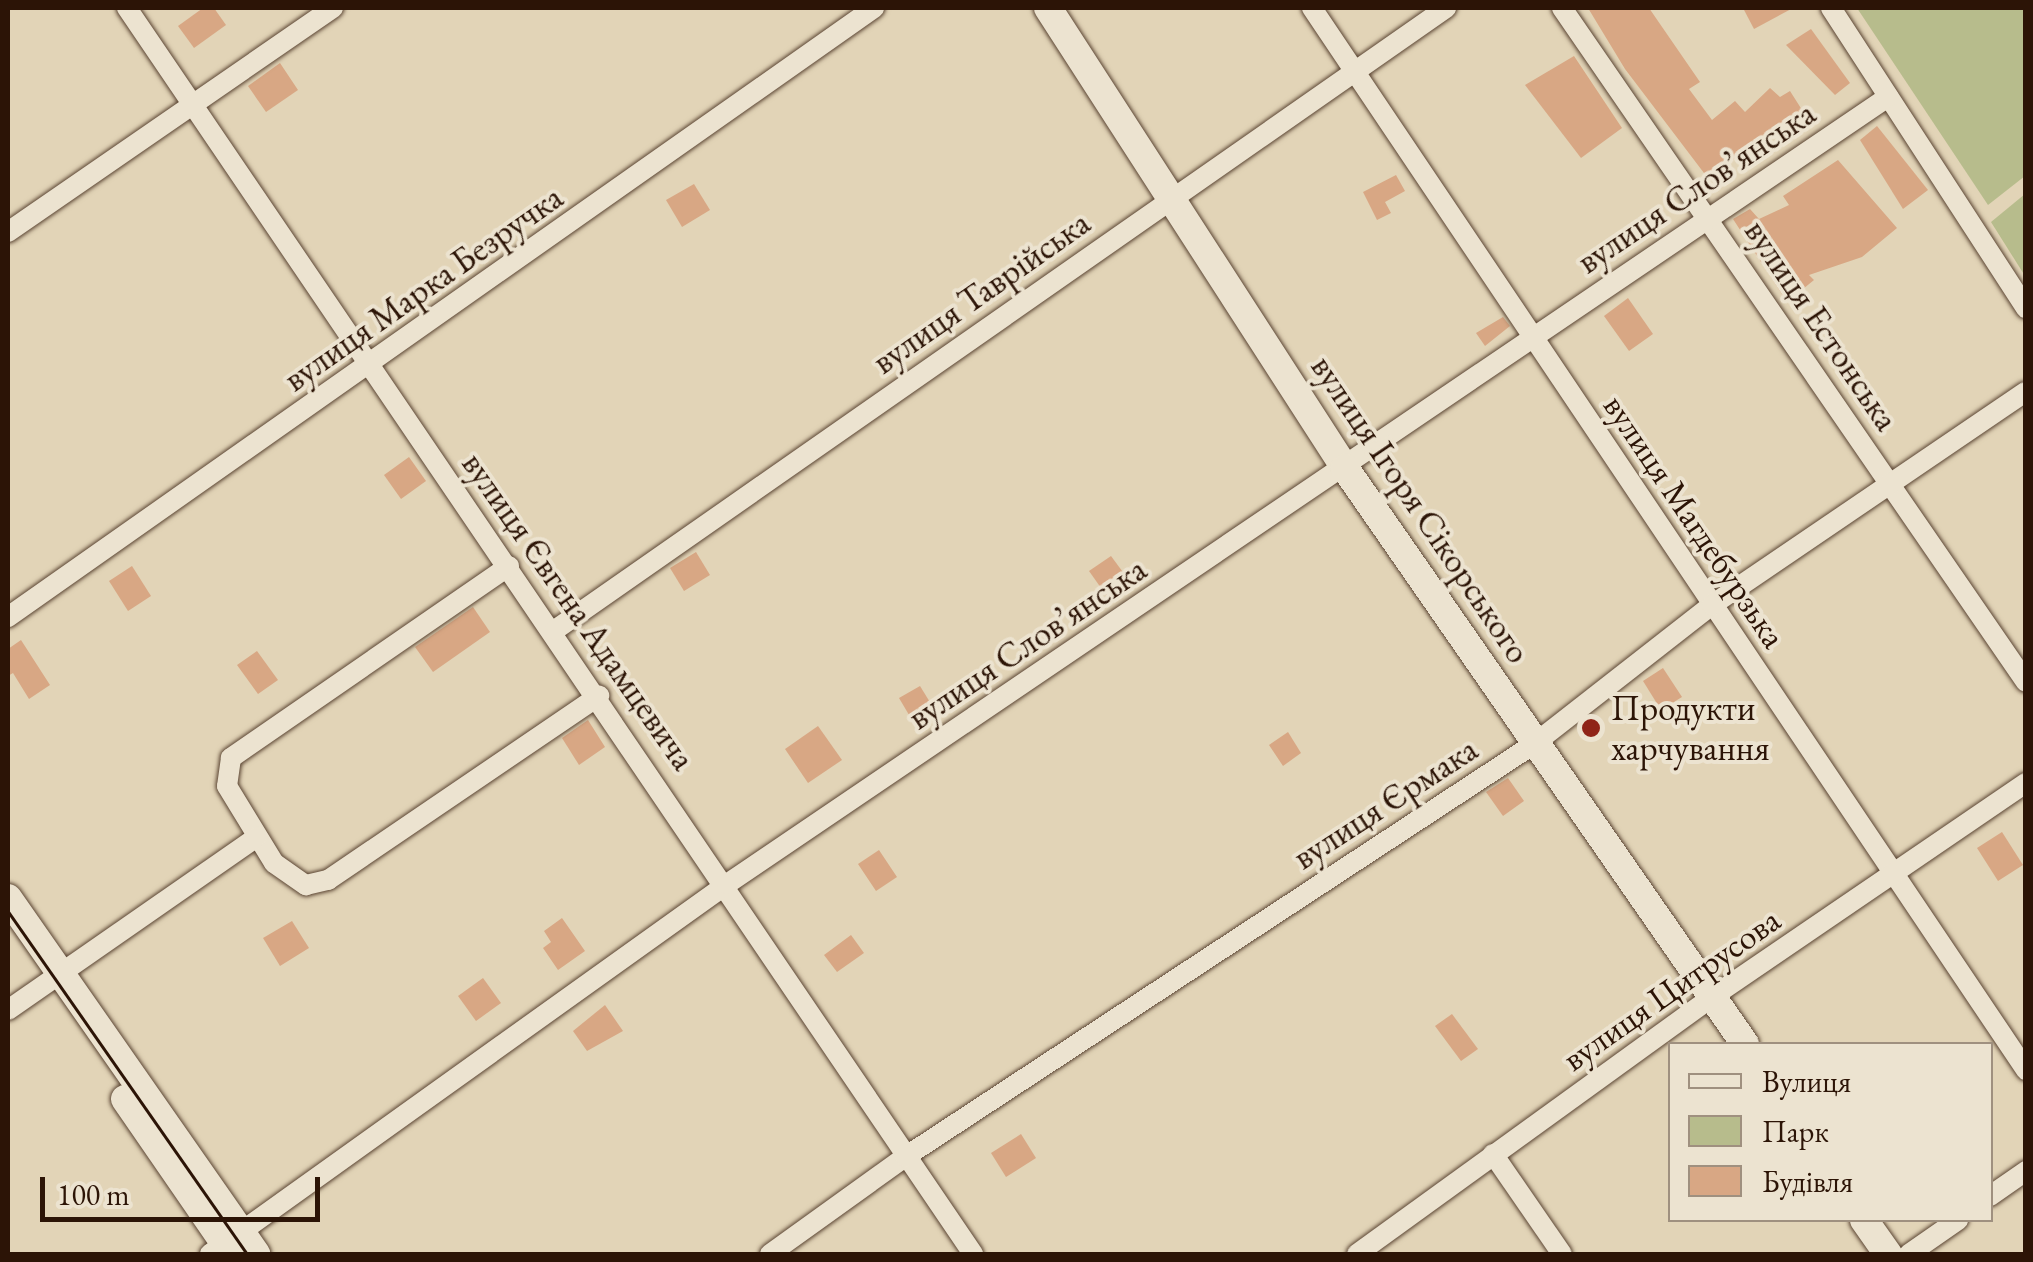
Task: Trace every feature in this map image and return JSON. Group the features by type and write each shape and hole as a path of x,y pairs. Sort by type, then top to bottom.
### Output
{"main road":[{"name":"вулиця Ігоря Сікорського","path":"1048,8 1345,468 1743,1042"},
{"path":"8,898 53,978 232,1248"},
{"path":"8,930 53,978"},
{"path":"1865,1222 1888,1254"}],"street":[{"name":"вулиця Євгена Адамцевича","path":"126,8 369,366 555,630 973,1254"},
{"path":"8,232 333,8"},
{"name":"вулиця Марка Безручка","path":"8,617 874,8"},
{"name":"вулиця Магдебурзька","path":"1312,8 2026,1070"},
{"name":"вулиця Таврійська","path":"555,630 1446,8"},
{"name":"вулиця Естонська","path":"1562,8 2026,682"},
{"path":"1831,8 2026,308"},
{"name":"вулиця Слов’янська","path":"232,1248 726,884 1888,97"},
{"name":"вулиця Єрмака","path":"770,1254 905,1157 1534,744 1712,605 2026,392"},
{"path":"508,566 240,748 226,770 226,786 257,837 290,878 306,885 328,880 599,696"},
{"name":"вулиця Цитрусова","path":"1357,1254 1712,997 2026,782"},
{"path":"8,1010 257,837"},
{"path":"1493,1154 1562,1254"},
{"path":"1993,1194 2026,1171"},
{"path":"1909,1254 1955,1222"}],"green space":[{"path":"1857,8 2025,8 2025,176 1988,205"},
{"path":"2025,194 2025,276 1991,222"}],"building":[{"path":"203,8 214,8 226,25 194,48 178,26"},
{"path":"1588,8 1649,8 1700,82 1689,89 1712,120 1735,101 1745,112 1770,88 1780,97 1790,91 1804,113 1792,125 1800,133 1787,144 1778,130 1707,177 1625,69"},
{"path":"1743,8 1793,8 1754,29"},
{"path":"1811,29 1850,83 1835,95 1786,45"},
{"path":"1574,56 1622,128 1581,158 1525,85"},
{"path":"280,63 298,90 266,112 248,86"},
{"path":"1877,126 1928,190 1903,209 1860,140"},
{"path":"1838,160 1897,228 1862,257 1809,275 1814,280 1787,302 1733,219 1750,209 1759,219 1789,205 1783,196"},
{"path":"1396,175 1405,191 1385,202 1391,213 1377,220 1363,192"},
{"path":"694,184 710,210 682,227 666,200"},
{"path":"1628,298 1653,334 1629,351 1604,316"},
{"path":"1503,317 1510,326 1485,346 1476,333"},
{"path":"409,457 426,481 401,499 384,475"},
{"path":"696,552 710,575 684,591 670,568"},
{"path":"1111,556 1128,579 1106,595 1089,571"},
{"path":"132,566 151,596 128,611 109,581"},
{"path":"473,607 490,632 433,672 415,647"},
{"path":"21,640 50,685 29,699 13,673 8,676 8,649"},
{"path":"257,651 278,680 258,694 237,665"},
{"path":"1663,668 1682,697 1661,710 1643,681"},
{"path":"920,686 936,712 915,725 899,698"},
{"path":"588,720 605,747 579,765 562,738"},
{"path":"818,726 842,760 808,783 785,749"},
{"path":"1288,732 1301,753 1283,766 1269,745"},
{"path":"1508,778 1524,801 1503,816 1486,792"},
{"path":"2002,832 2023,865 1998,881 1977,848"},
{"path":"879,850 897,877 876,891 858,864"},
{"path":"562,918 585,951 558,970 543,948 551,942 544,931"},
{"path":"292,921 309,948 280,966 263,938"},
{"path":"851,935 864,953 837,972 824,955"},
{"path":"483,978 501,1003 476,1021 458,996"},
{"path":"605,1005 623,1031 587,1051 573,1031"},
{"path":"1452,1014 1478,1049 1461,1061 1435,1026"},
{"path":"1021,1134 1036,1158 1006,1177 991,1153"}],"tram line":[{"path":"8,911 247,1254"}],"place":[{"name":"Продукти харчування","path":"1591,728"}]}
